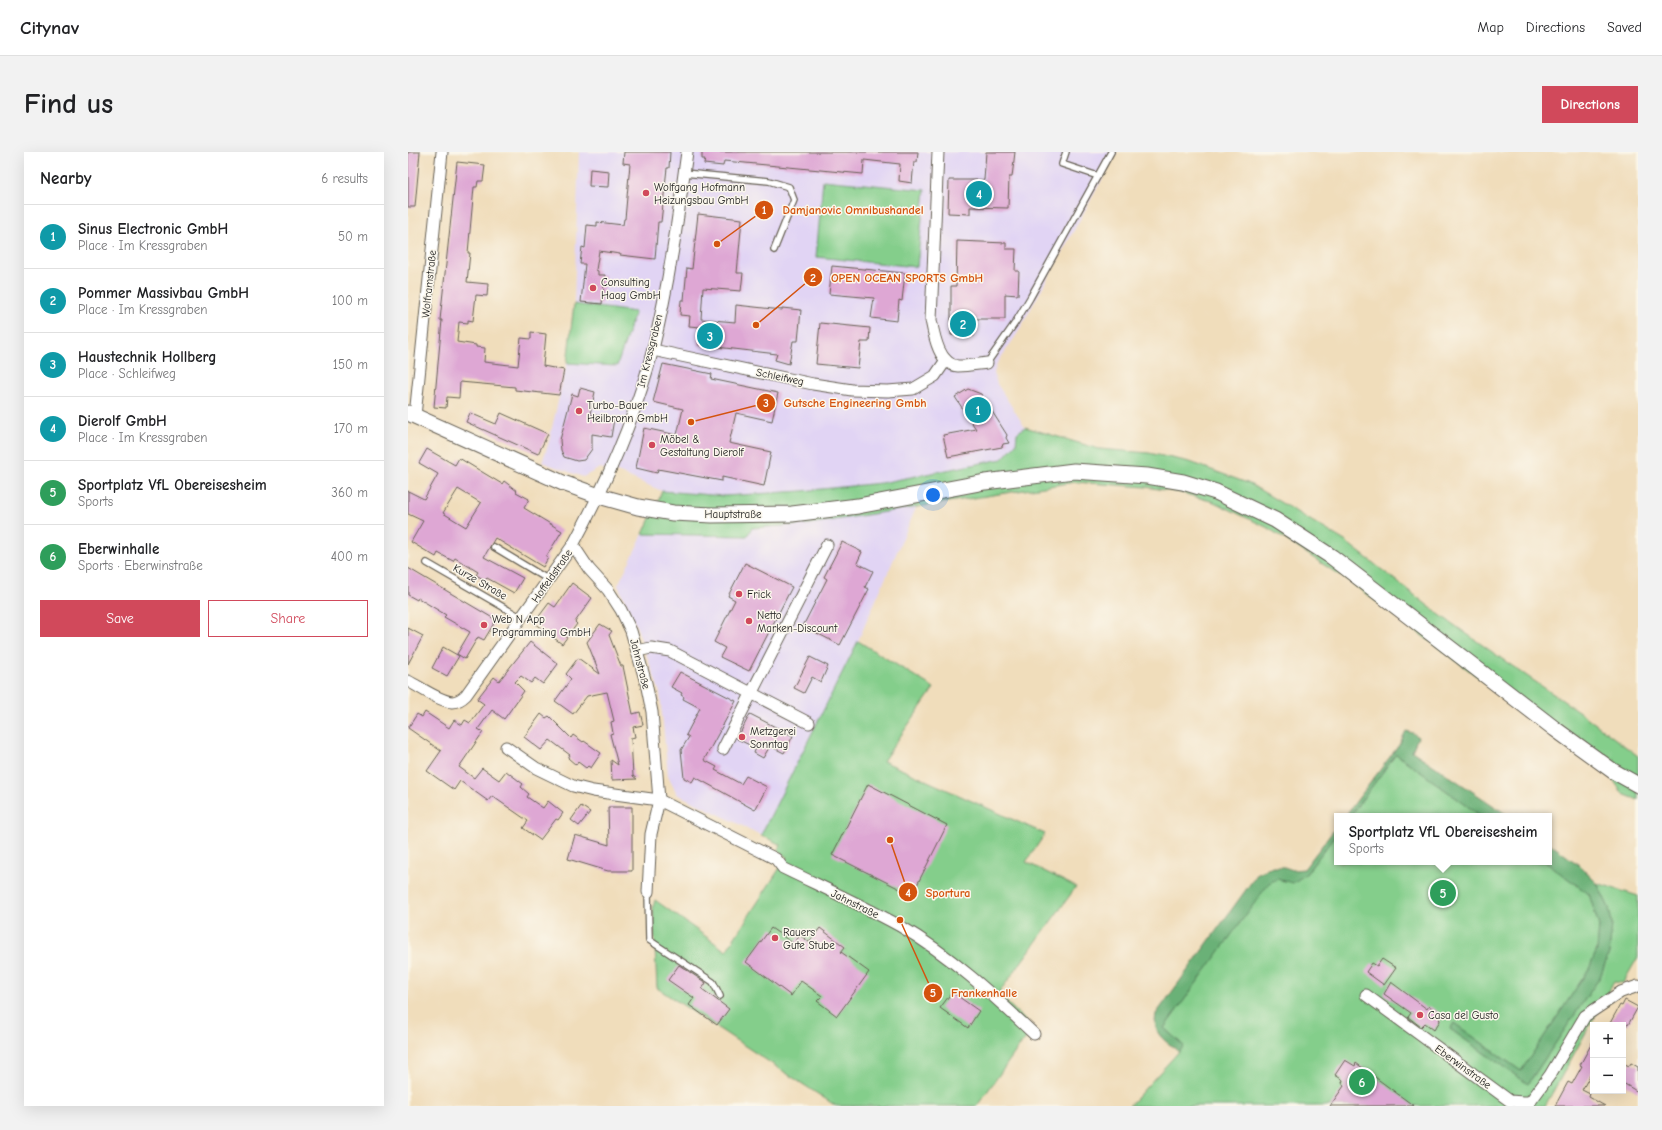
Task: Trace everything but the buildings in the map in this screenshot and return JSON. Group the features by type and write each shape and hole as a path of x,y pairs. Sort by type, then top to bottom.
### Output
{"main road":[{"name":"Hauptstraße","path":"412,414 557,480 599,496 638,508 673,513 712,515 792,514 858,506 985,482 1074,471 1147,476 1182,482 1216,492 1275,520 1332,557 1555,729 1613,771 1638,785"}],"street":[{"name":"Wolframstraße","path":"412,414 442,152"},
{"name":"Im Kressgraben","path":"599,496 622,441 653,350 674,248 687,152"},
{"path":"938,152 931,320 935,341 946,360 957,366 987,363"},
{"name":"Schleifweg","path":"653,350 813,384 852,390 888,391 913,389 934,376 946,360"},
{"name":"Hoffeldstraße","path":"408,681 444,700 453,702 460,700 466,695 474,686 573,545 599,496"},
{"name":"Jahnstraße","path":"573,545 589,569 608,590 621,610 631,631 646,683 652,712 659,800 652,834 648,892"},
{"path":"723,749 827,545"},
{"path":"637,651 651,648 670,651 809,723"},
{"path":"506,747 536,768 573,786 593,791 659,800"},
{"name":"Jahnstraße","path":"659,800 776,859 783,868 900,926 937,950 960,968 1034,1034"},
{"name":"Eberwinstraße","path":"1366,995 1510,1101 1530,1102 1540,1090 1585,1016 1621,992 1638,986"}],"lane":[{"path":"1066,152 1062,164 1098,176"},
{"path":"987,363 1015,323 1030,298 1111,152"},
{"path":"684,173 769,181 788,187 794,200 774,250"},
{"path":"494,547 549,580"},
{"name":"Kurze Straße","path":"427,563 522,618"},
{"name":"Jahnstraße","path":"648,892 648,940 713,982 720,996"}],"shaded area":[{"path":"579,152 1117,152 1017,334 996,365 994,373 997,384 1025,427 1017,433 1016,444 1002,459 881,483 802,491 724,496 662,491 620,473 600,468 583,477 542,462 548,445 567,363 574,304"},
{"path":"917,506 858,641 761,835 677,794 668,775 660,693 637,628 618,585 643,534 747,536 752,528 809,524"}],"green space":[{"path":"823,180 925,190 917,267 816,257"},
{"path":"574,304 635,312 617,366 567,363"},
{"path":"1025,427 1099,449 1149,453 1190,462 1250,484 1345,541 1440,615 1581,713 1638,756 1638,800 1623,794 1610,775 1350,582 1268,528 1214,502 1182,493 1146,487 1075,482 809,524 752,528 747,536 643,534 662,491 724,496 802,491 881,483 1002,459 1016,444 1017,433"},
{"path":"858,641 934,688 883,761 1045,834 1026,862 1076,887 998,994 1034,1029 1021,1044 977,1106 836,1106 657,988 653,907 655,900 726,951 787,857 778,852 781,845 761,835"},
{"path":"1406,731 1413,733 1418,737 1412,751 1505,813 1477,813 1396,754 1352,813 1347,813 1399,745"},
{"path":"1396,754 1477,813 1352,813"},
{"path":"1334,830 1334,837 1306,874 1293,883 1277,879 1269,883 1164,1028 1184,1046 1179,1052 1160,1036 1156,1027 1156,1014 1258,873 1272,867 1284,867 1293,870 1304,869"},
{"path":"1334,837 1334,865 1549,865 1589,894 1599,926 1597,950 1589,969 1521,1071 1454,1023 1450,1029 1528,1084 1600,977 1609,953 1612,924 1609,908 1597,883 1638,896 1638,957 1623,983 1614,982 1592,1022 1590,1022 1590,1025 1545,1106 1129,1106 1184,1046 1164,1028 1269,882 1277,879 1285,881 1306,874"},
{"path":"1552,845 1579,865 1597,883 1609,908 1612,924 1609,953 1600,977 1528,1084 1450,1029 1454,1023 1521,1071 1589,969 1597,950 1599,926 1589,894 1549,865 1552,865"}],"place":[{"name":"Wolfgang Hofmann Heizungsbau GmbH","path":"646,193"},
{"name":"Dierolf GmbH","path":"979,194"},
{"name":"Damjanovic Omnibushandel","path":"717,244"},
{"name":"Consulting Haag GmbH","path":"593,288"},
{"name":"Pommer Massivbau GmbH","path":"963,324"},
{"name":"OPEN OCEAN SPORTS GmbH","path":"756,325"},
{"name":"Haustechnik Hollberg","path":"710,336"},
{"name":"Sinus Electronic GmbH","path":"978,410"},
{"name":"Turbo-Bauer Heilbronn GmbH","path":"579,411"},
{"name":"Gutsche Engineering Gmbh","path":"691,422"},
{"name":"Möbel & Gestaltung Dierolf","path":"652,445"},
{"name":"Frick","path":"739,594"},
{"name":"Netto Marken-Discount","path":"749,621"},
{"name":"Web N App Programming GmbH","path":"484,625"},
{"name":"Metzgerei Sonntag","path":"742,737"},
{"name":"Sportura","path":"890,840"},
{"name":"Sportplatz VfL Obereisesheim","path":"1443,893"},
{"name":"Frankenhalle","path":"900,920"},
{"name":"Rauers Gute Stube","path":"775,938"},
{"name":"Casa del Gusto","path":"1420,1015"},
{"name":"Eberwinhalle","path":"1362,1082"}]}
